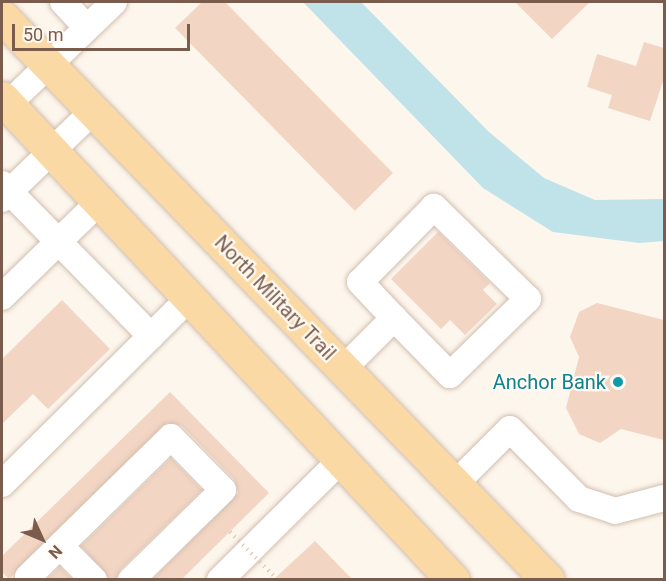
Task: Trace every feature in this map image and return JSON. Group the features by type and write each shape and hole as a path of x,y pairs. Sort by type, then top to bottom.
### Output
{"main road":[{"name":"North Military Trail","path":"2,17 548,579"},
{"path":"5,101 191,296 453,579"}],"street":[{"path":"63,2 87,27"},
{"path":"5,101 48,65 114,2"},
{"path":"93,111 4,191 59,239 88,276 151,336"},
{"path":"2,297 100,201"},
{"path":"434,207 528,299 450,375 394,318 360,282 434,207"},
{"path":"2,484 191,296"},
{"path":"344,368 394,318"},
{"path":"456,483 510,429 579,499 615,511 664,498"},
{"path":"31,579 28,577 171,437 223,490 131,579"},
{"path":"220,579 342,459"},
{"path":"60,546 94,579"}],"path":[{"path":"230,531 276,578"}],"water":[{"path":"303,2 361,2 489,132 544,178 595,200 664,199 664,241 639,243 553,232 483,188"}],"building":[{"path":"202,2 225,2 393,173 355,211 175,28"},
{"path":"515,2 590,2 552,39"},
{"path":"644,42 664,48 664,78 650,121 608,108 612,95 587,87 597,54 636,66"},
{"path":"438,232 490,283 483,290 497,304 465,335 450,320 441,329 391,279"},
{"path":"62,300 110,349 48,409 33,394 2,424 2,359"},
{"name":"Anchor Bank","path":"597,303 664,320 664,440 621,429 600,443 579,434 566,408 579,357 570,337 579,312"},
{"path":"170,392 269,493 182,579 153,579 238,493 234,479 182,426 167,423 9,579 2,572 2,556"},
{"path":"171,458 202,490 121,569 116,579 109,579 81,546"},
{"path":"315,541 352,579 274,579"},
{"path":"60,567 72,579 47,579"}],"place":[{"name":"Anchor Bank","path":"618,382"}]}
